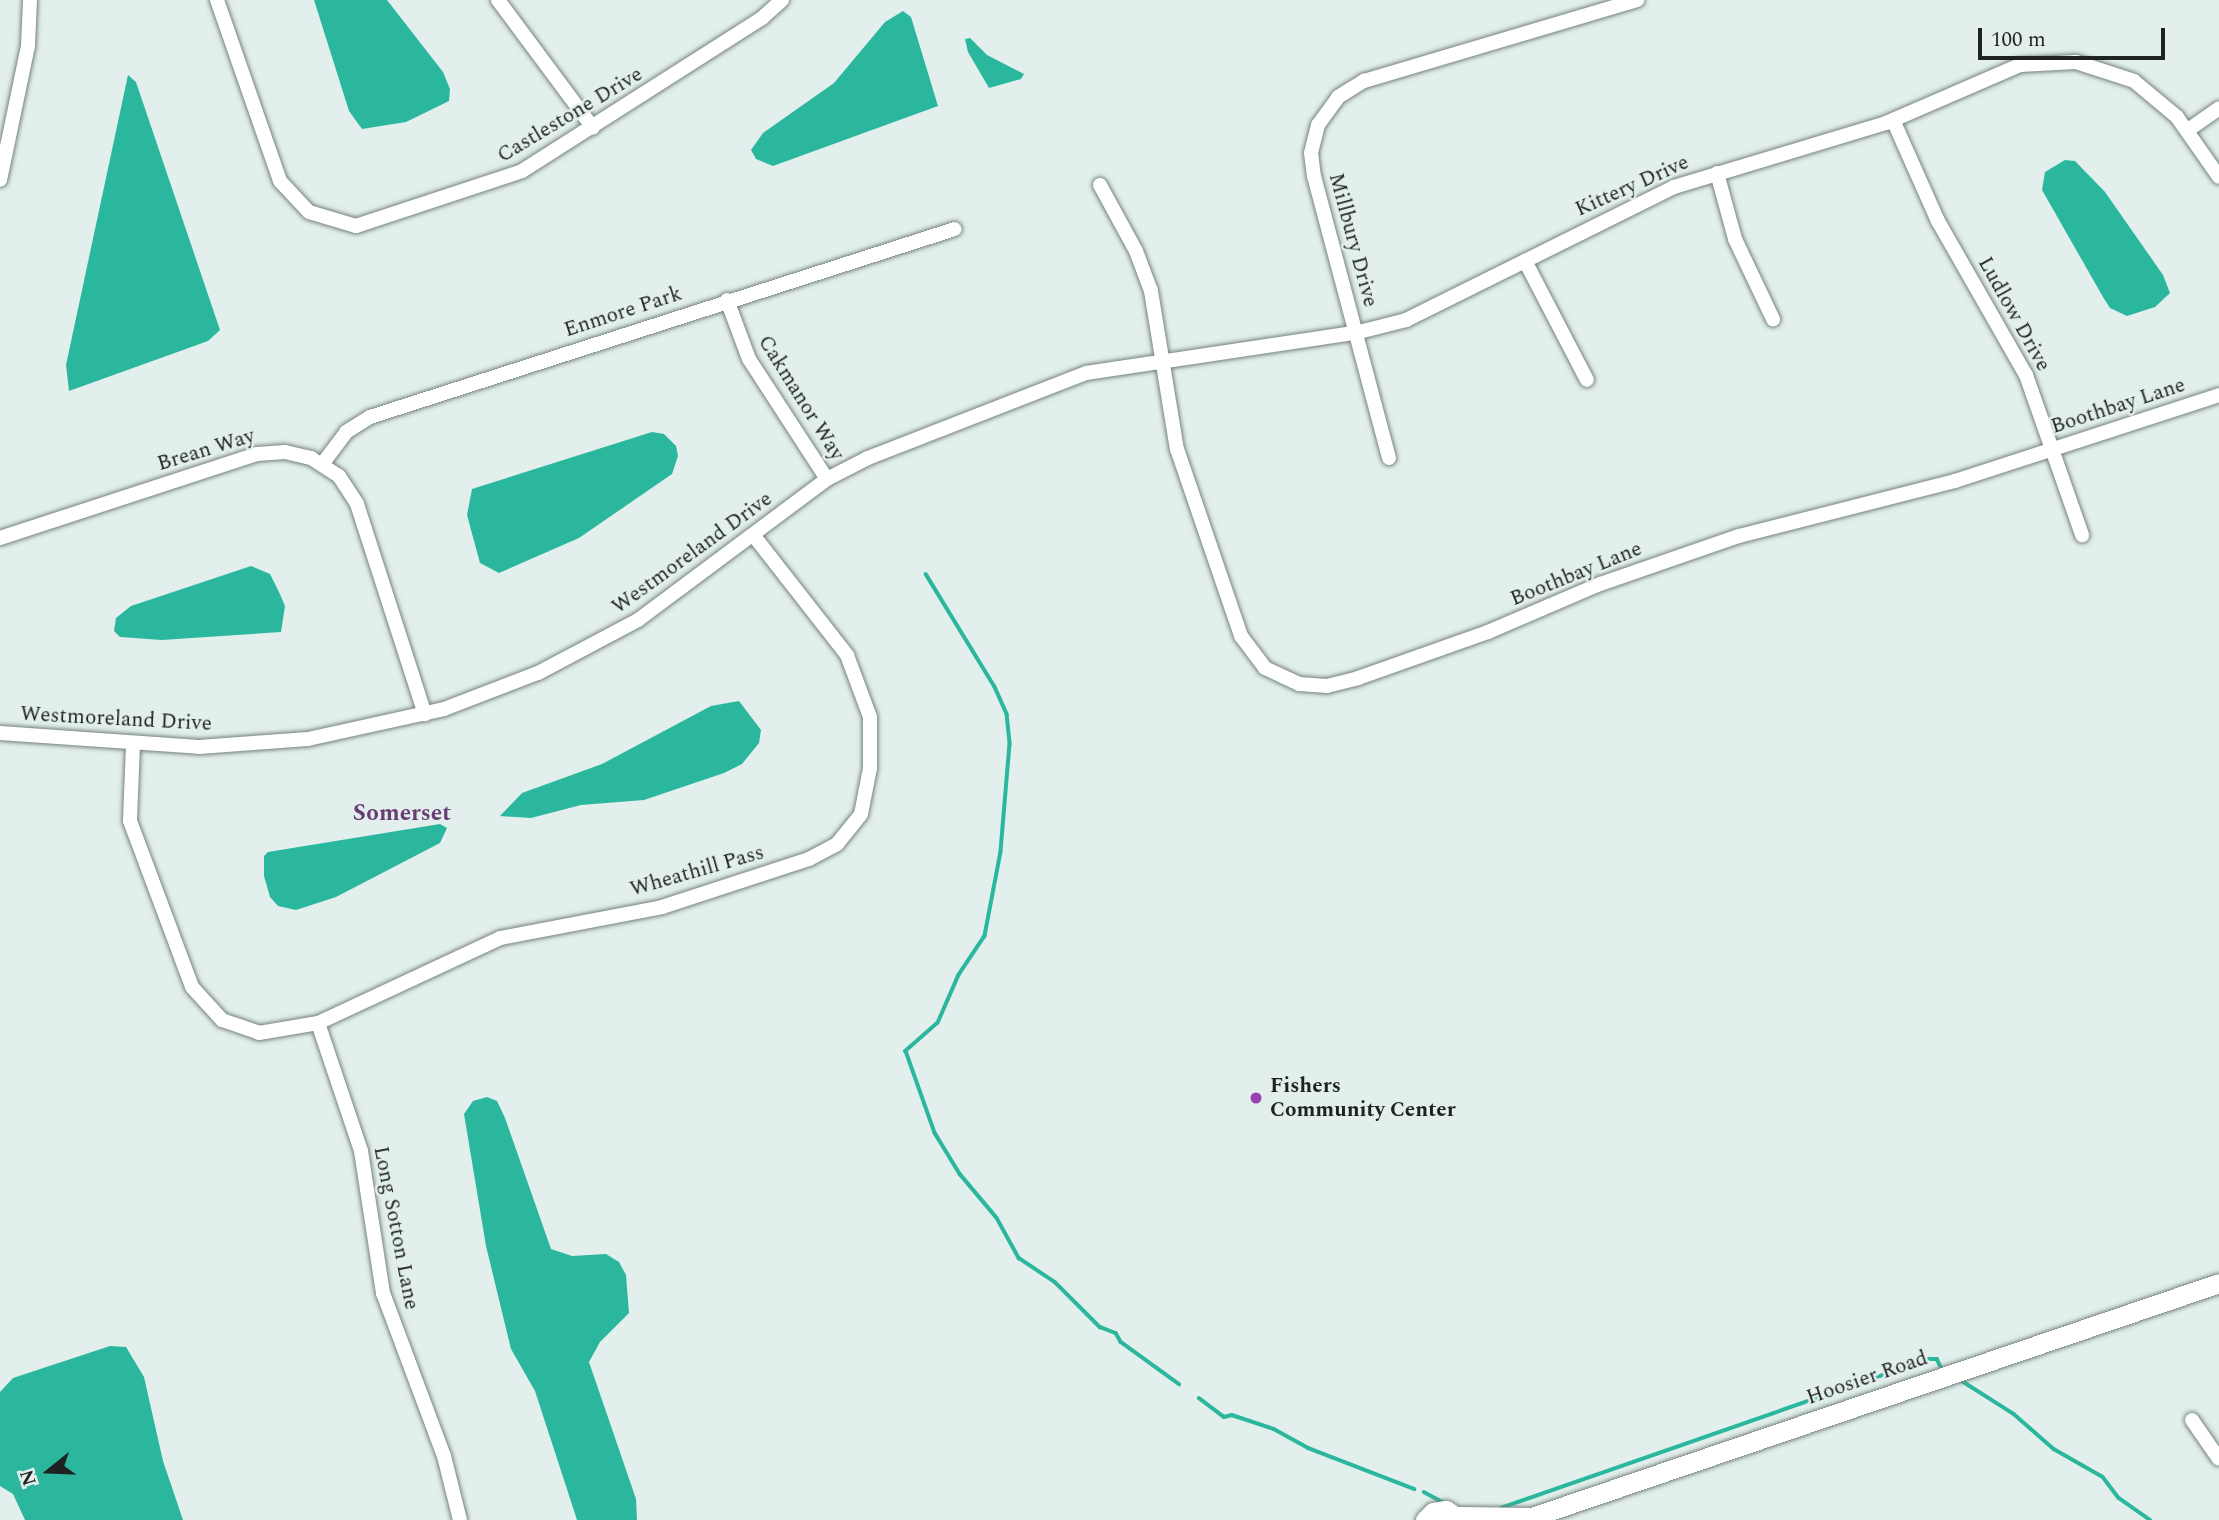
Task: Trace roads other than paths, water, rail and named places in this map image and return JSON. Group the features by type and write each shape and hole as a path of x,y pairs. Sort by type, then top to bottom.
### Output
{"street":[{"path":"0,180 28,46 30,0"},
{"name":"Castlestone Drive","path":"217,0 274,169 292,198 320,218 361,226 393,218 515,175 593,128 782,0"},
{"path":"498,0 593,128"},
{"path":"1580,0 1585,15 1637,0"},
{"name":"Millbury Drive","path":"1389,458 1311,161 1323,117 1338,97 1364,80 1585,15"},
{"name":"Kittery Drive","path":"1063,380 1163,360 1355,333 1426,312 1635,204 1717,173 1893,120 2008,69 2065,60 2101,67 2134,81 2168,107 2188,130 2219,177"},
{"path":"2188,130 2219,108"},
{"name":"Ludlow Drive","path":"1893,120 1938,221 2026,374 2082,535"},
{"path":"1717,173 1735,239 1773,319"},
{"name":"Boothbay Lane","path":"1100,185 1144,271 1163,360 1177,449 1241,636 1273,674 1311,686 1334,685 1434,652 1600,584 1749,533 1955,481 2219,395"},
{"name":"Enmore Park","path":"323,463 346,432 370,417 727,300 955,229"},
{"path":"1525,261 1587,380"},
{"name":"Cakmanor Way","path":"727,300 749,359 827,479"},
{"name":"Westmoreland Drive","path":"0,733 133,745 199,747 294,740 425,714 519,682 600,642 658,607 827,479 868,457 967,422 1063,380"},
{"name":"Brean Way","path":"0,538 257,454 285,452 323,463 344,482 357,504 425,714"},
{"name":"Wheathill Pass","path":"133,745 128,800 137,843 192,986 207,1008 232,1026 268,1033 318,1023 493,940 674,904 816,856 849,833 864,807 870,768 871,730 864,694 841,646 754,536"},
{"name":"Long Sotton Lane","path":"318,1023 361,1151 383,1293 400,1347 441,1445 460,1520"},
{"name":"Hoosier Road","path":"1425,1520 1439,1510 1460,1518 1527,1518 2219,1283"},
{"path":"2192,1420 2219,1459"}],"waterway":[{"path":"926,574 995,687 1007,714 1010,744 1001,852 985,936 959,975 938,1023 906,1051 935,1133 960,1174 997,1218 1019,1258 1055,1282 1100,1327 1116,1333 1121,1342 1179,1384"},
{"path":"1501,1508 1929,1359 1937,1359 1941,1367"},
{"path":"1959,1379 2014,1414 2054,1449 2103,1477 2119,1498 2150,1520"},
{"path":"1199,1398 1224,1417 1232,1415 1274,1429 1308,1448 1414,1489"},
{"path":"1424,1492 1447,1504"}],"place":[{"name":"Fishers Community Center","path":"1256,1098"}],"district":[{"name":"Somerset","path":"402,814"}]}
